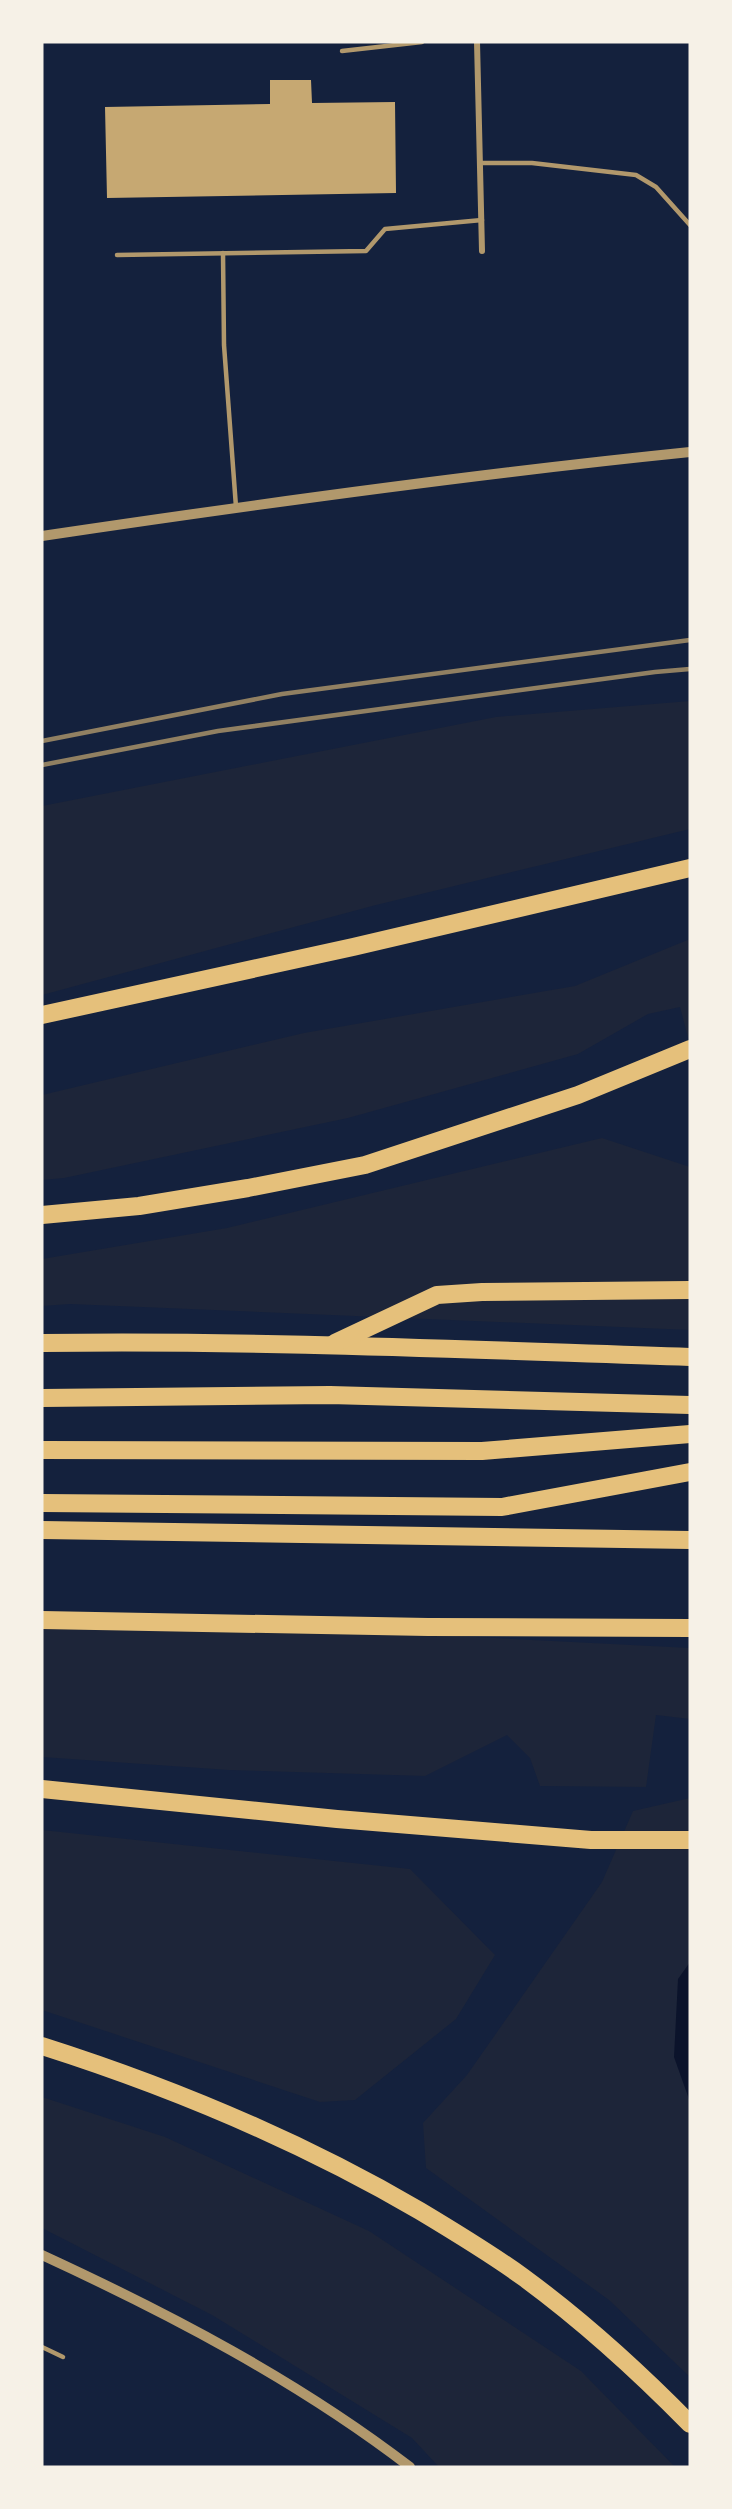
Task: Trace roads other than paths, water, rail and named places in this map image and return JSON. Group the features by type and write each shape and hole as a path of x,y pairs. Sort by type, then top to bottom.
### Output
{"highway":[{"path":"42,1015 353,947 690,868"},
{"path":"42,1215 139,1206 365,1165 475,1131 578,1095 690,1049"},
{"path":"331,1345 437,1295 482,1292 690,1290"},
{"path":"42,1343 150,1341 690,1357"},
{"path":"42,1398 330,1395 690,1405"},
{"path":"42,1450 482,1451 690,1434"},
{"path":"42,1503 502,1507 690,1472"},
{"path":"42,1530 690,1540"},
{"path":"42,1620 428,1627 690,1628"},
{"path":"42,1789 337,1819 591,1840 690,1840"},
{"path":"42,2046 102,2065 197,2101 290,2141 377,2186 455,2232 522,2276 595,2334 690,2424"}],"street":[{"path":"477,42 482,250"},
{"path":"42,536 236,507 559,465 690,452"},
{"path":"42,2255 165,2314 227,2349 352,2424 410,2467"}],"lane":[{"path":"342,51 422,42"},
{"path":"480,163 532,163 636,175 656,187 690,225"},
{"path":"117,255 366,250 385,229 482,220"},
{"path":"223,253 224,345 236,507"},
{"path":"42,2348 63,2357"}],"railway":[{"path":"42,741 282,694 690,640"},
{"path":"42,765 218,731 690,669"}]}
